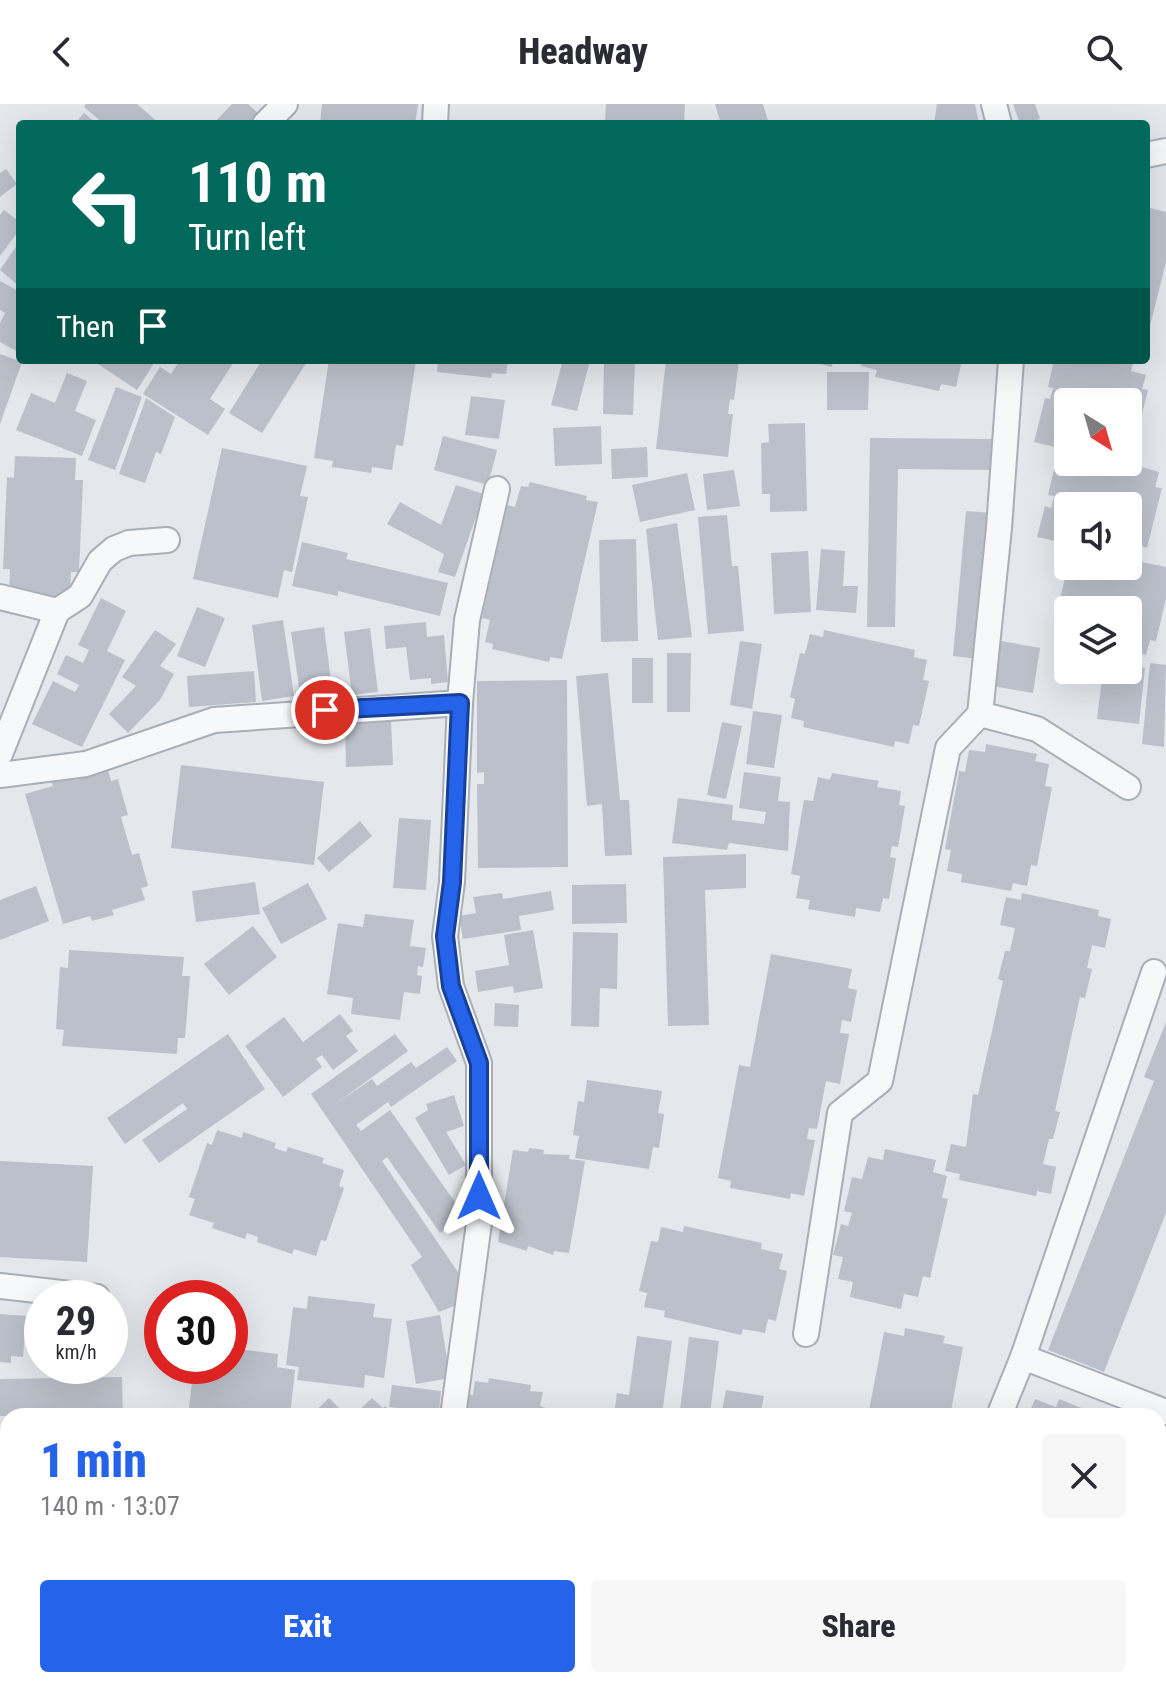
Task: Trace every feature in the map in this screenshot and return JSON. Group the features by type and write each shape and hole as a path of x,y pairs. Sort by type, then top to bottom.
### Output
{"street":[{"path":"269,120 285,104"},
{"path":"806,1334 840,1113 880,1081 948,748 980,714 999,528 1011,364"},
{"path":"454,1408 479,1223 479,1063 451,986 445,936 452,882 467,620 497,489"},
{"path":"0,754 57,611 80,596 100,561 114,549 129,543 167,540"},
{"path":"0,597 57,611"},
{"path":"0,775 86,764 214,720 460,703"},
{"path":"980,714 1037,729 1128,787"},
{"path":"1002,1408 1023,1357 1154,972"},
{"path":"0,1286 24,1289"},
{"path":"1023,1357 1156,1408"}],"building":[{"path":"86,104 137,104 155,120 99,120 84,107"},
{"path":"232,104 248,104 260,115 255,120 217,120"},
{"path":"322,104 418,104 416,120 320,120"},
{"path":"606,104 685,104 684,120 605,120"},
{"path":"715,104 763,104 768,120 720,120"},
{"path":"937,104 975,104 978,120 935,120"},
{"path":"1013,104 1035,104 1040,119 1019,120"},
{"path":"84,113 92,120 78,120"},
{"path":"6,169 16,185 0,197 0,173"},
{"path":"1150,208 1166,212 1166,262 1150,326"},
{"path":"4,210 16,219 16,234 0,256 0,215"},
{"path":"16,247 16,283 0,270"},
{"path":"0,281 16,290 16,351 0,342 0,323 5,313 0,310"},
{"path":"0,354 21,364 0,424"},
{"path":"98,364 153,364 137,390"},
{"path":"177,364 232,364 210,399 225,409 208,435 143,394 160,367 171,374"},
{"path":"260,364 305,364 262,433 229,413"},
{"path":"328,364 415,364 403,446 396,445 392,470 372,467 371,473 332,467 333,461 314,458"},
{"path":"438,364 507,364 506,374 492,373 491,378 437,372"},
{"path":"562,364 589,364 577,411 551,405"},
{"path":"604,364 635,364 633,415 603,414"},
{"path":"666,364 738,364 734,400 730,399 728,414 733,414 728,457 656,449"},
{"path":"961,364 956,387 941,384 939,391 875,377 877,370 861,366"},
{"path":"1053,364 1133,364 1131,371 1146,375 1142,389 1054,388 1054,447 1034,442 1045,398 1050,399 1053,388 1048,387"},
{"path":"827,372 869,372 868,410 827,410"},
{"path":"67,373 87,381 75,411 96,420 82,456 16,430 31,393 55,403"},
{"path":"116,387 142,397 115,470 88,460"},
{"path":"1142,389 1148,390 1142,414"},
{"path":"471,396 505,400 499,439 465,435"},
{"path":"146,398 175,417 161,454 156,452 145,483 119,474"},
{"path":"805,423 807,511 770,512 770,494 762,494 761,443 769,442 768,424"},
{"path":"601,426 602,464 555,466 553,428"},
{"path":"443,436 497,450 488,485 434,470"},
{"path":"870,438 997,439 996,470 898,469 895,627 867,627"},
{"path":"647,447 648,477 612,479 611,449"},
{"path":"222,448 307,466 300,496 308,497 292,572 284,570 278,598 193,579"},
{"path":"15,456 76,458 75,480 83,480 79,572 71,572 70,597 9,595 10,569 3,569 7,477 14,478"},
{"path":"1142,467 1159,472 1155,487 1162,488 1147,548 1142,546 1142,492 1054,492 1054,496 1048,495 1054,469 1054,476 1142,476"},
{"path":"734,470 740,506 707,510 703,474"},
{"path":"687,473 695,510 640,522 632,485"},
{"path":"530,482 587,496 586,500 598,502 562,659 550,657 549,662 492,649 493,644 485,642 490,620 482,618 507,505 515,507 521,486 528,487"},
{"path":"456,485 484,494 455,577 438,572 444,554 387,524 400,502 441,525"},
{"path":"1054,496 1054,541 1037,537 1045,506 1051,508"},
{"path":"966,511 992,513 979,659 953,656"},
{"path":"727,515 732,566 738,566 744,631 708,634 698,517"},
{"path":"677,523 692,637 658,640 646,529"},
{"path":"636,539 638,641 601,642 599,540"},
{"path":"302,542 348,553 346,559 448,583 440,616 338,591 338,596 292,586"},
{"path":"821,549 845,551 843,586 858,586 856,613 816,610"},
{"path":"808,551 811,612 774,614 771,553"},
{"path":"1142,562 1166,567 1166,599 1156,641 1150,640 1146,655 1142,654 1142,596 1061,596 1065,580 1142,580"},
{"path":"101,598 126,611 107,651 125,660 82,747 32,724 53,681 75,692 79,685 57,674 66,655 83,663 89,650 78,645"},
{"path":"197,607 225,618 205,667 177,656"},
{"path":"283,620 294,696 262,701 252,625"},
{"path":"426,622 427,637 444,635 448,682 431,684 431,678 410,680 406,647 386,649 384,626"},
{"path":"324,627 333,696 301,700 291,632"},
{"path":"370,628 378,692 352,695 344,632"},
{"path":"155,630 176,644 160,666 174,674 160,700 128,733 109,714 136,686 122,677"},
{"path":"824,630 915,650 914,657 927,660 923,680 929,681 919,726 913,725 909,744 895,741 894,747 803,727 804,721 791,718 795,699 790,697 800,653 805,654 810,634 823,637"},
{"path":"740,641 762,644 752,709 730,705"},
{"path":"1001,641 1040,648 1033,693 993,686"},
{"path":"667,653 691,653 690,712 667,712"},
{"path":"632,658 653,658 653,703 632,703"},
{"path":"1150,663 1166,665 1164,747 1142,744"},
{"path":"1142,668 1145,668 1139,724 1097,719 1101,684 1142,684"},
{"path":"254,671 256,702 189,707 187,676"},
{"path":"608,673 620,800 629,800 632,855 605,856 602,804 587,806 576,676"},
{"path":"567,680 568,867 478,868 477,784 484,784 484,772 477,773 477,681"},
{"path":"753,711 782,715 774,768 746,764"},
{"path":"391,720 393,765 346,767 345,722"},
{"path":"722,722 742,726 726,799 707,795"},
{"path":"986,744 1037,754 1035,761 1049,764 1045,786 1052,787 1037,866 1031,865 1027,886 1013,883 1011,891 961,882 962,874 947,871 951,850 945,849 959,771 965,772 969,750 985,752"},
{"path":"181,765 324,782 314,865 171,848"},
{"path":"108,770 111,781 118,779 128,815 121,817 132,855 139,853 148,886 141,888 145,900 112,910 114,915 92,921 90,916 63,924 25,794 53,786 51,782 74,776 75,780"},
{"path":"744,772 781,777 778,801 790,802 788,851 729,843 727,850 672,843 678,798 733,805 732,820 764,824 766,812 739,808"},
{"path":"832,773 879,781 877,787 901,791 899,805 905,806 898,847 892,846 890,857 896,858 889,899 883,898 880,912 856,908 855,917 808,909 810,900 796,898 800,876 791,874 804,800 813,801 818,777 830,780"},
{"path":"399,818 431,820 426,890 393,888"},
{"path":"360,821 372,836 329,872 317,858"},
{"path":"746,854 746,888 705,890 709,1025 668,1026 663,857"},
{"path":"255,882 260,914 196,922 192,891"},
{"path":"308,883 327,919 281,944 262,908"},
{"path":"626,884 627,923 572,924 572,885"},
{"path":"36,886 49,921 0,940 0,900"},
{"path":"551,891 554,910 519,916 521,930 463,939 459,916 476,913 473,897 502,893 503,899"},
{"path":"1022,893 1099,910 1098,916 1111,919 1105,948 1092,945 1087,968 1092,969 1085,998 1080,997 1055,1111 1060,1112 1043,1164 1056,1167 1051,1194 1037,1191 1036,1196 959,1180 960,1174 945,1171 951,1144 966,1147 973,1094 978,1095 1003,981 998,979 1005,951 1010,951 1015,928 1000,925 1006,897 1021,900"},
{"path":"365,914 414,920 410,946 426,948 423,967 418,966 417,975 422,976 420,994 404,992 400,1020 351,1014 353,998 327,994 338,923 363,927"},
{"path":"253,926 277,957 229,995 204,964"},
{"path":"533,930 543,988 514,993 513,986 478,992 475,971 509,965 504,935"},
{"path":"573,932 618,933 617,989 600,988 599,1027 571,1026"},
{"path":"69,950 184,957 182,976 190,976 185,1038 178,1038 177,1054 62,1046 64,1030 56,1029 60,967 68,968"},
{"path":"771,954 852,969 848,988 857,990 851,1022 842,1020 840,1033 849,1034 840,1084 826,1081 817,1129 809,1128 807,1139 815,1140 804,1196 791,1193 790,1199 730,1188 731,1181 718,1178 739,1065 750,1067"},
{"path":"495,1003 519,1005 518,1027 494,1026"},
{"path":"340,1014 353,1031 346,1036 358,1051 333,1070 322,1055 316,1059 322,1067 283,1097 245,1046 284,1017 303,1042"},
{"path":"1166,1022 1166,1213 1104,1372 1048,1350 1154,1081 1144,1077"},
{"path":"228,1034 265,1089 159,1163 142,1140 187,1109 183,1103 125,1144 107,1118"},
{"path":"395,1034 408,1051 334,1105 372,1079 377,1086 411,1062 416,1068 447,1047 457,1061 391,1107 388,1102 356,1125 361,1131 390,1110 464,1215 440,1233 387,1157 382,1161 462,1278 454,1306 439,1312 411,1265 422,1257 311,1094"},
{"path":"587,1080 662,1091 658,1113 664,1114 659,1148 653,1147 649,1169 575,1158 579,1136 573,1135 578,1101 584,1102"},
{"path":"454,1095 464,1126 446,1132 466,1165 449,1175 415,1118 428,1110 426,1104"},
{"path":"217,1130 242,1138 243,1132 276,1143 274,1148 286,1152 288,1147 324,1158 322,1163 344,1170 339,1186 344,1188 326,1241 321,1240 316,1256 294,1249 292,1254 257,1242 258,1237 247,1233 245,1239 212,1228 214,1223 189,1215 195,1199 189,1197 207,1143 212,1145"},
{"path":"529,1148 544,1150 543,1154 570,1155 569,1159 585,1161 569,1253 554,1251 553,1255 528,1246 527,1251 498,1242 513,1150 528,1152"},
{"path":"885,1149 936,1160 933,1172 947,1176 942,1198 948,1199 930,1278 923,1276 918,1297 904,1294 901,1309 850,1297 853,1282 838,1279 843,1257 833,1255 841,1224 848,1226 852,1213 844,1211 852,1177 862,1179 868,1157 883,1160"},
{"path":"0,1161 93,1166 87,1262 0,1257"},
{"path":"684,1226 762,1243 761,1249 783,1254 779,1269 787,1271 776,1321 768,1319 765,1333 743,1329 741,1335 664,1317 665,1311 644,1307 647,1293 639,1291 651,1241 658,1242 661,1227 683,1232"},
{"path":"308,1296 375,1304 373,1317 392,1319 384,1378 365,1375 364,1388 297,1380 299,1367 286,1365 293,1307 307,1309"},
{"path":"0,1314 24,1316 23,1357 11,1356 11,1363 0,1362"},
{"path":"440,1315 450,1378 416,1384 406,1321"},
{"path":"905,1328 945,1336 943,1343 963,1347 952,1408 870,1408 884,1332 904,1336"},
{"path":"637,1336 672,1341 663,1408 615,1408 617,1393 629,1395"},
{"path":"689,1337 719,1341 711,1408 680,1408"},
{"path":"248,1350 278,1354 277,1367 295,1370 291,1408 189,1408 192,1384 248,1384"},
{"path":"489,1378 531,1385 530,1391 543,1392 540,1406 546,1408 465,1408 467,1394 473,1395 475,1381 488,1383"},
{"path":"0,1379 24,1379 24,1384 122,1384 123,1408 0,1408"},
{"path":"392,1385 441,1391 439,1408 389,1407"},
{"path":"726,1390 764,1396 762,1408 723,1408"},
{"path":"329,1398 339,1408 318,1408"},
{"path":"372,1398 383,1408 361,1408"},
{"path":"1035,1399 1056,1407 1059,1399 1081,1408 1031,1408"}],"route":[{"path":"325,710 460,703 452,882 445,936 451,986 479,1063 479,1196"}]}
